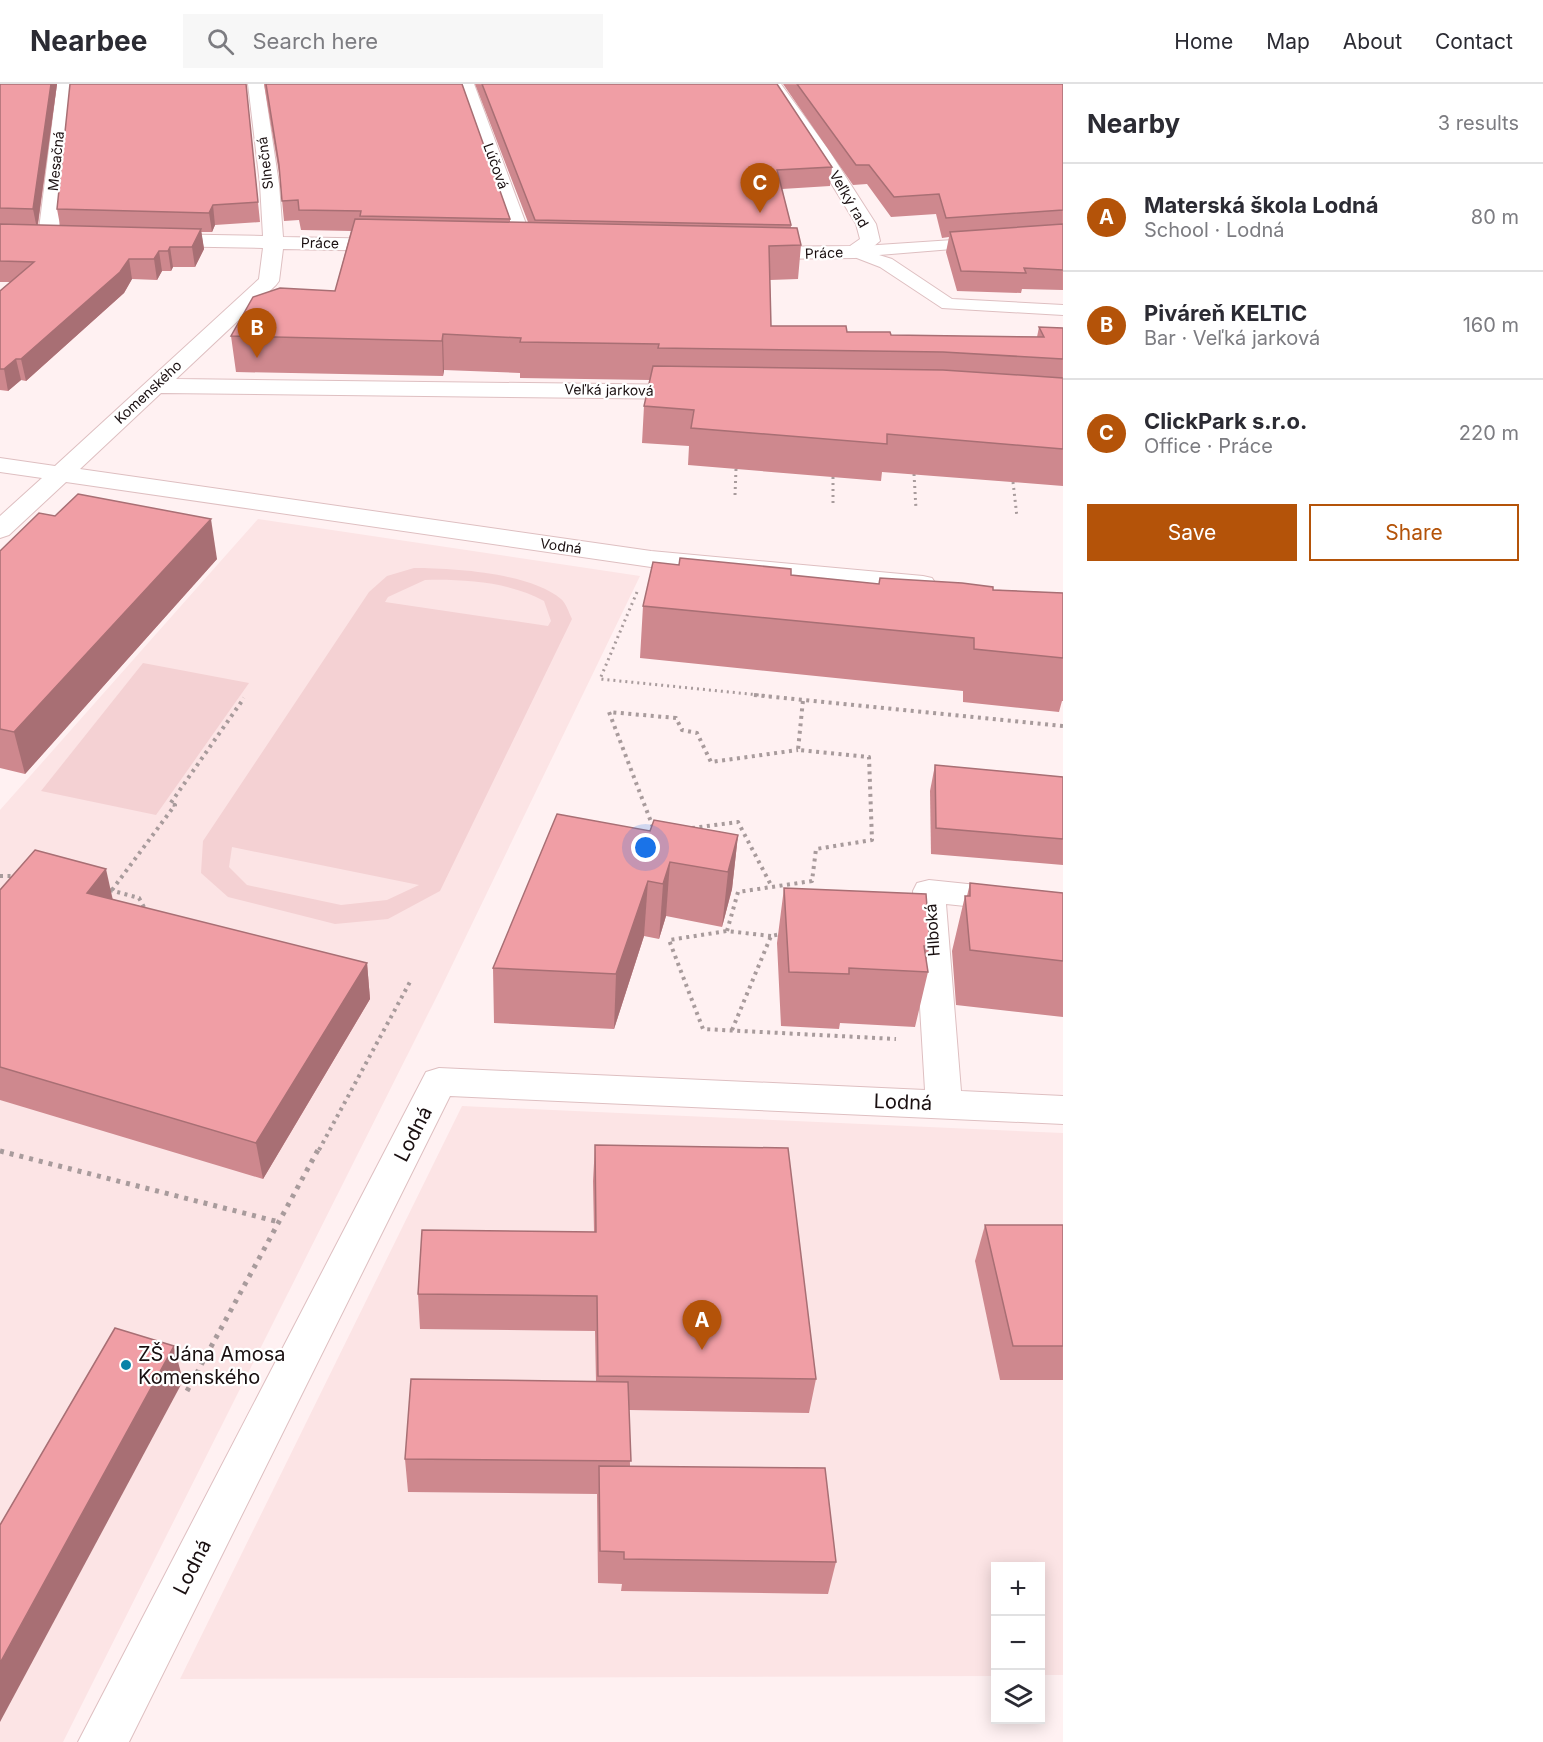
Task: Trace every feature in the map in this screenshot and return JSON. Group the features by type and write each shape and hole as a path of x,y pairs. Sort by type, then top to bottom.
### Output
{"street":[{"name":"Mesačná","path":"65,84 39,237 72,238"},
{"name":"Slnečná","path":"256,84 272,242"},
{"name":"Lúčová","path":"466,84 525,248"},
{"name":"Veľký rad","path":"774,84 819,149 866,224 870,241 855,252"},
{"name":"Práce","path":"141,239 408,245"},
{"name":"Komenského","path":"0,530 269,280 272,267 272,242"},
{"path":"502,247 549,248"},
{"name":"Práce","path":"740,252 855,252"},
{"name":"Veľká jarková","path":"154,386 717,392"},
{"name":"Vodná","path":"0,465 651,559 944,586"},
{"name":"Hlboká","path":"944,1104 929,891 1063,905"},
{"name":"Lodná","path":"103,1742 439,1082 1063,1110"}],"lane":[{"path":"855,252 994,242"},
{"path":"855,252 886,263 948,304 1063,310"}],"path":[{"path":"735,495 736,469"},
{"path":"914,474 916,509"},
{"path":"833,477 833,502"},
{"path":"1013,482 1017,517"},
{"path":"651,559 600,679 1063,726"},
{"path":"112,890 175,805 170,804 244,698"},
{"path":"798,750 803,700"},
{"path":"655,833 609,712 676,718 682,730 697,733 711,762 798,750 869,757 872,840 816,849 812,881 738,892 727,931"},
{"path":"691,828 738,822 772,887"},
{"path":"0,876 21,877"},
{"path":"102,888 139,898 146,911"},
{"path":"782,934 771,936 727,931 669,940 703,1029 939,1041"},
{"path":"732,1030 771,936"},
{"path":"187,1391 411,980"},
{"path":"0,1152 279,1222"}],"shaded area":[{"name":"ZŠ Jána Amosa Komenského","path":"258,519 640,576 441,988 63,1742 0,1742 0,810"},
{"path":"414,568 470,571 512,578 548,590 561,599 572,619 440,891 388,919 335,924 228,897 201,873 203,841 369,592 387,576","holes":["425,580 471,581 517,590 544,601 551,621 548,626 385,602 388,597","232,847 419,885 387,900 341,905 247,885 229,867"]},
{"path":"143,663 249,683 156,815 41,791"},
{"path":"462,1106 1063,1133 1063,1675 1045,1675 1045,1562 991,1562 991,1676 180,1679"}],"building":[{"path":"0,84 51,84 33,209 0,208"},
{"path":"70,84 246,84 258,202 213,205 209,213 57,209"},
{"path":"266,84 462,84 510,219 360,216 361,211 299,210 298,200 282,201 279,165"},
{"path":"482,84 777,84 832,167 777,170 791,225 535,220"},
{"path":"797,84 1063,84 1063,210 946,218 939,194 894,197 869,165 856,165"},
{"path":"355,219 797,228 801,245 769,246 771,326 846,326 847,332 890,332 891,335 1044,337 1039,327 1063,328 1063,359 943,352 658,348 659,344 520,342 521,338 443,334 442,341 231,336 253,297 280,288 335,291"},
{"path":"0,224 201,229 192,247 170,247 168,251 159,251 154,259 129,259 120,272 21,359 16,359 4,369 0,369 0,291 34,262 0,261"},
{"path":"1063,224 1063,270 1024,268 1026,273 961,271 950,232"},
{"path":"653,366 943,370 1063,378 1063,449 887,434 887,444 691,428 694,410 644,406"},
{"path":"78,494 211,519 14,732 0,729 0,551 39,513 55,516"},
{"path":"680,558 791,569 791,575 879,584 880,578 962,583 993,587 993,590 1063,593 1063,658 974,649 974,638 643,606 653,562 679,565"},
{"path":"935,765 1063,777 1063,839 936,828"},
{"path":"557,814 650,831 654,820 738,835 728,872 670,862 663,884 648,881 616,974 493,968"},
{"path":"35,850 106,869 87,893 367,963 256,1143 0,1067 0,890"},
{"path":"970,883 1063,893 1063,961 970,950 965,896 970,896"},
{"path":"784,888 926,894 930,946 924,946 928,972 849,968 849,974 789,972"},
{"path":"595,1145 788,1148 816,1379 598,1376 597,1296 418,1294 422,1230 596,1232"},
{"path":"985,1225 1063,1225 1063,1346 1013,1346"},
{"path":"115,1328 174,1346 0,1663 0,1525"},
{"path":"411,1379 628,1382 631,1461 405,1459"},
{"path":"599,1466 825,1468 836,1562 624,1559 624,1552 600,1551"}],"place":[{"name":"ClickPark s.r.o.","path":"760,213"},
{"name":"Piváreň KELTIC","path":"257,358"},
{"name":"Materská škola Lodná","path":"702,1350"},
{"name":"ZŠ Jána Amosa Komenského","path":"126,1365"}]}
